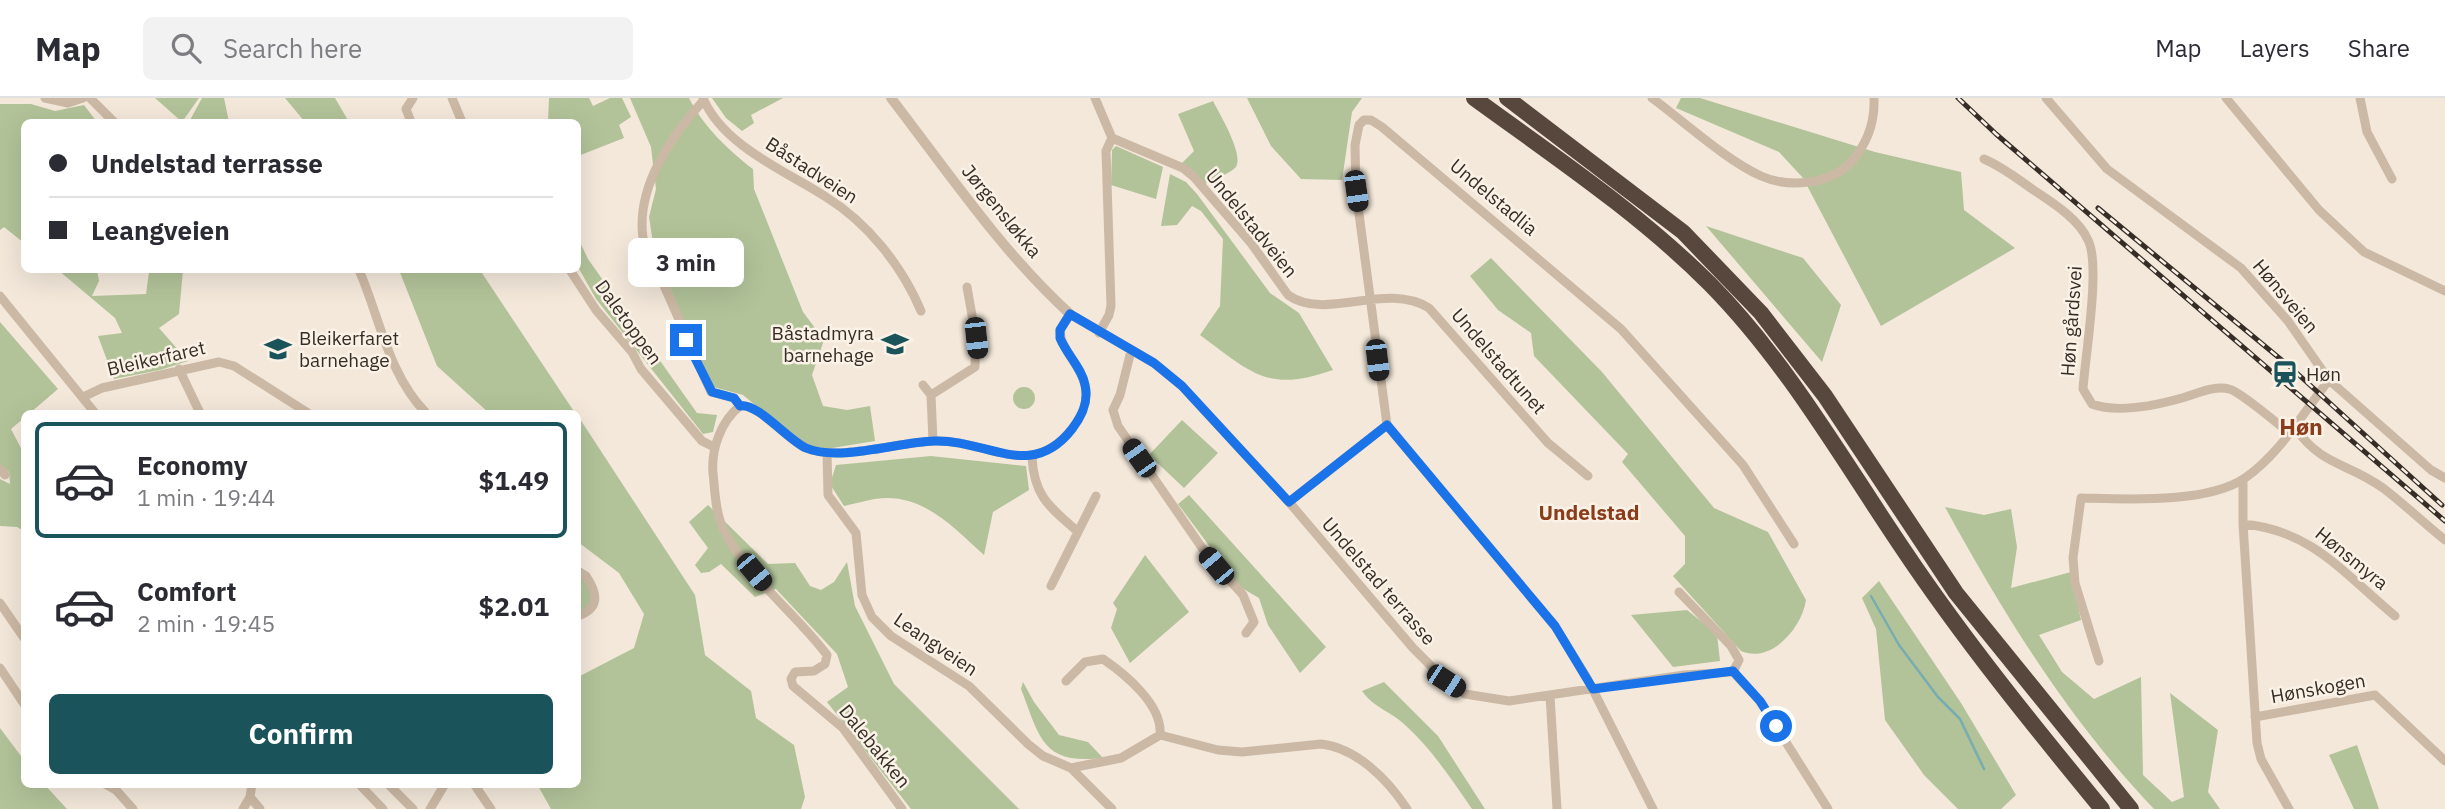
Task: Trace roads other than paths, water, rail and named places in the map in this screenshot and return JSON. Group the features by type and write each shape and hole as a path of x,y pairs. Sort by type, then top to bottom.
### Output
{"highway":[{"path":"1474,98 1632,213 1729,305 1808,406 1941,604 2026,717 2102,809"},
{"path":"1507,98 1683,232 1761,313 1825,396 1956,593 2043,704 2131,809"}],"street":[{"path":"45,98 68,103 83,98"},
{"path":"90,98 111,119"},
{"path":"410,119 406,109 413,98"},
{"name":"Jørgensløkka","path":"891,98 1038,285 1070,314 1154,363 1182,386 1289,502"},
{"path":"1095,98 1112,138 1106,151 1111,306 1110,315 1099,333"},
{"path":"1652,98 1762,177 1803,183 1834,175 1853,160 1869,132 1874,98"},
{"name":"Hønsveien","path":"2046,98 2108,169 2241,268 2288,321 2329,380 2431,470 2445,478"},
{"path":"2226,98 2319,211 2364,252 2445,291"},
{"path":"2360,98 2367,132 2392,179"},
{"path":"703,99 658,167 644,197 642,226 648,250 706,384 712,392 734,398 740,406"},
{"name":"Båstadveien","path":"703,99 741,144 766,163 827,197 857,220 906,280 921,311"},
{"path":"453,103 461,119"},
{"name":"Undelstadlia","path":"1387,425 1356,191 1355,157 1359,125 1371,120 1599,307 1621,329 1743,465 1794,544"},
{"name":"Undelstadveien","path":"1112,138 1183,169 1194,177 1251,243 1277,285 1296,301 1328,303 1371,298"},
{"name":"Høn gårdsvei","path":"1984,159 2002,167 2049,200 2078,225 2089,242 2093,266 2083,389 2092,404 2110,407 2154,404 2228,388 2242,396 2264,416 2292,430"},
{"path":"360,273 395,368 412,399 423,410"},
{"name":"Daletoppen","path":"572,273 641,369 702,441 714,447"},
{"path":"931,395 975,367 977,346 967,287"},
{"path":"0,296 93,410"},
{"name":"Undelstadtunet","path":"1371,298 1406,298 1429,308 1548,443 1588,476"},
{"path":"714,447 733,411 740,406 751,407 806,448 827,452 933,441 971,444 1014,456 1032,457 1062,442 1084,410 1087,395 1084,379 1060,338 1060,330 1070,314"},
{"path":"1131,351 1121,395 1113,410 1118,426 1207,555 1243,595 1254,622 1246,633"},
{"name":"Bleikerfaret","path":"83,397 102,388 211,362 234,366 303,410"},
{"path":"179,369 199,410"},
{"path":"2099,661 2084,616 2074,571 2073,558 2081,498 2179,497 2243,480 2292,430 2329,380"},
{"path":"923,385 931,395 933,441"},
{"path":"1289,502 1387,425 1548,617 1573,652 1653,809"},
{"path":"2292,430 2309,448 2328,461 2355,470 2384,489 2445,540"},
{"name":"Dalebakken","path":"714,447 714,475 722,525 754,572 827,654 825,664 820,668 795,672 791,679 793,686 843,727 902,809"},
{"name":"Leangveien","path":"827,452 828,495 856,533 862,595 872,617 891,636 969,686 1043,756 1072,768 1112,809"},
{"path":"1032,457 1036,485 1043,499 1078,532"},
{"path":"2243,480 2243,524 2255,717 2261,759 2289,809"},
{"path":"1051,586 1096,496"},
{"name":"Undelstad terrasse","path":"1289,502 1404,638 1446,681 1465,694 1509,701 1733,671"},
{"name":"Hønsmyra","path":"2243,524 2262,526 2304,540 2395,616"},
{"path":"581,573 586,576 596,598 595,607 581,614"},
{"path":"1679,592 1731,646 1739,660 1733,671 1760,701 1828,809"},
{"path":"0,603 21,634"},
{"path":"1066,681 1085,662 1103,659 1153,706 1160,723 1160,735"},
{"path":"0,668 21,700"},
{"name":"Hønskogen","path":"2255,717 2375,695 2445,761"},
{"path":"1550,696 1557,809"},
{"path":"1072,768 1121,758 1160,735 1218,750 1242,752 1334,745 1359,759 1384,781 1407,809"},
{"path":"120,788 132,809"},
{"path":"243,809 251,788"},
{"path":"363,788 383,809"},
{"path":"392,788 413,809"},
{"path":"430,809 443,788"},
{"path":"477,788 491,809"},
{"path":"250,797 260,809"}],"waterway":[{"path":"1871,596 1899,645 1938,697 1960,719 1984,769"}],"railway":[{"path":"1958,98 1996,134 2445,521"},
{"path":"2098,208 2289,366 2442,505"}],"place":[{"name":"Båstadmyra barnehage","path":"895,344"},
{"name":"Bleikerfaret barnehage","path":"278,349"},
{"name":"Høn","path":"2285,374"}],"district":[{"name":"Høn","path":"2301,427"},
{"name":"Undelstad","path":"1589,513"}]}
